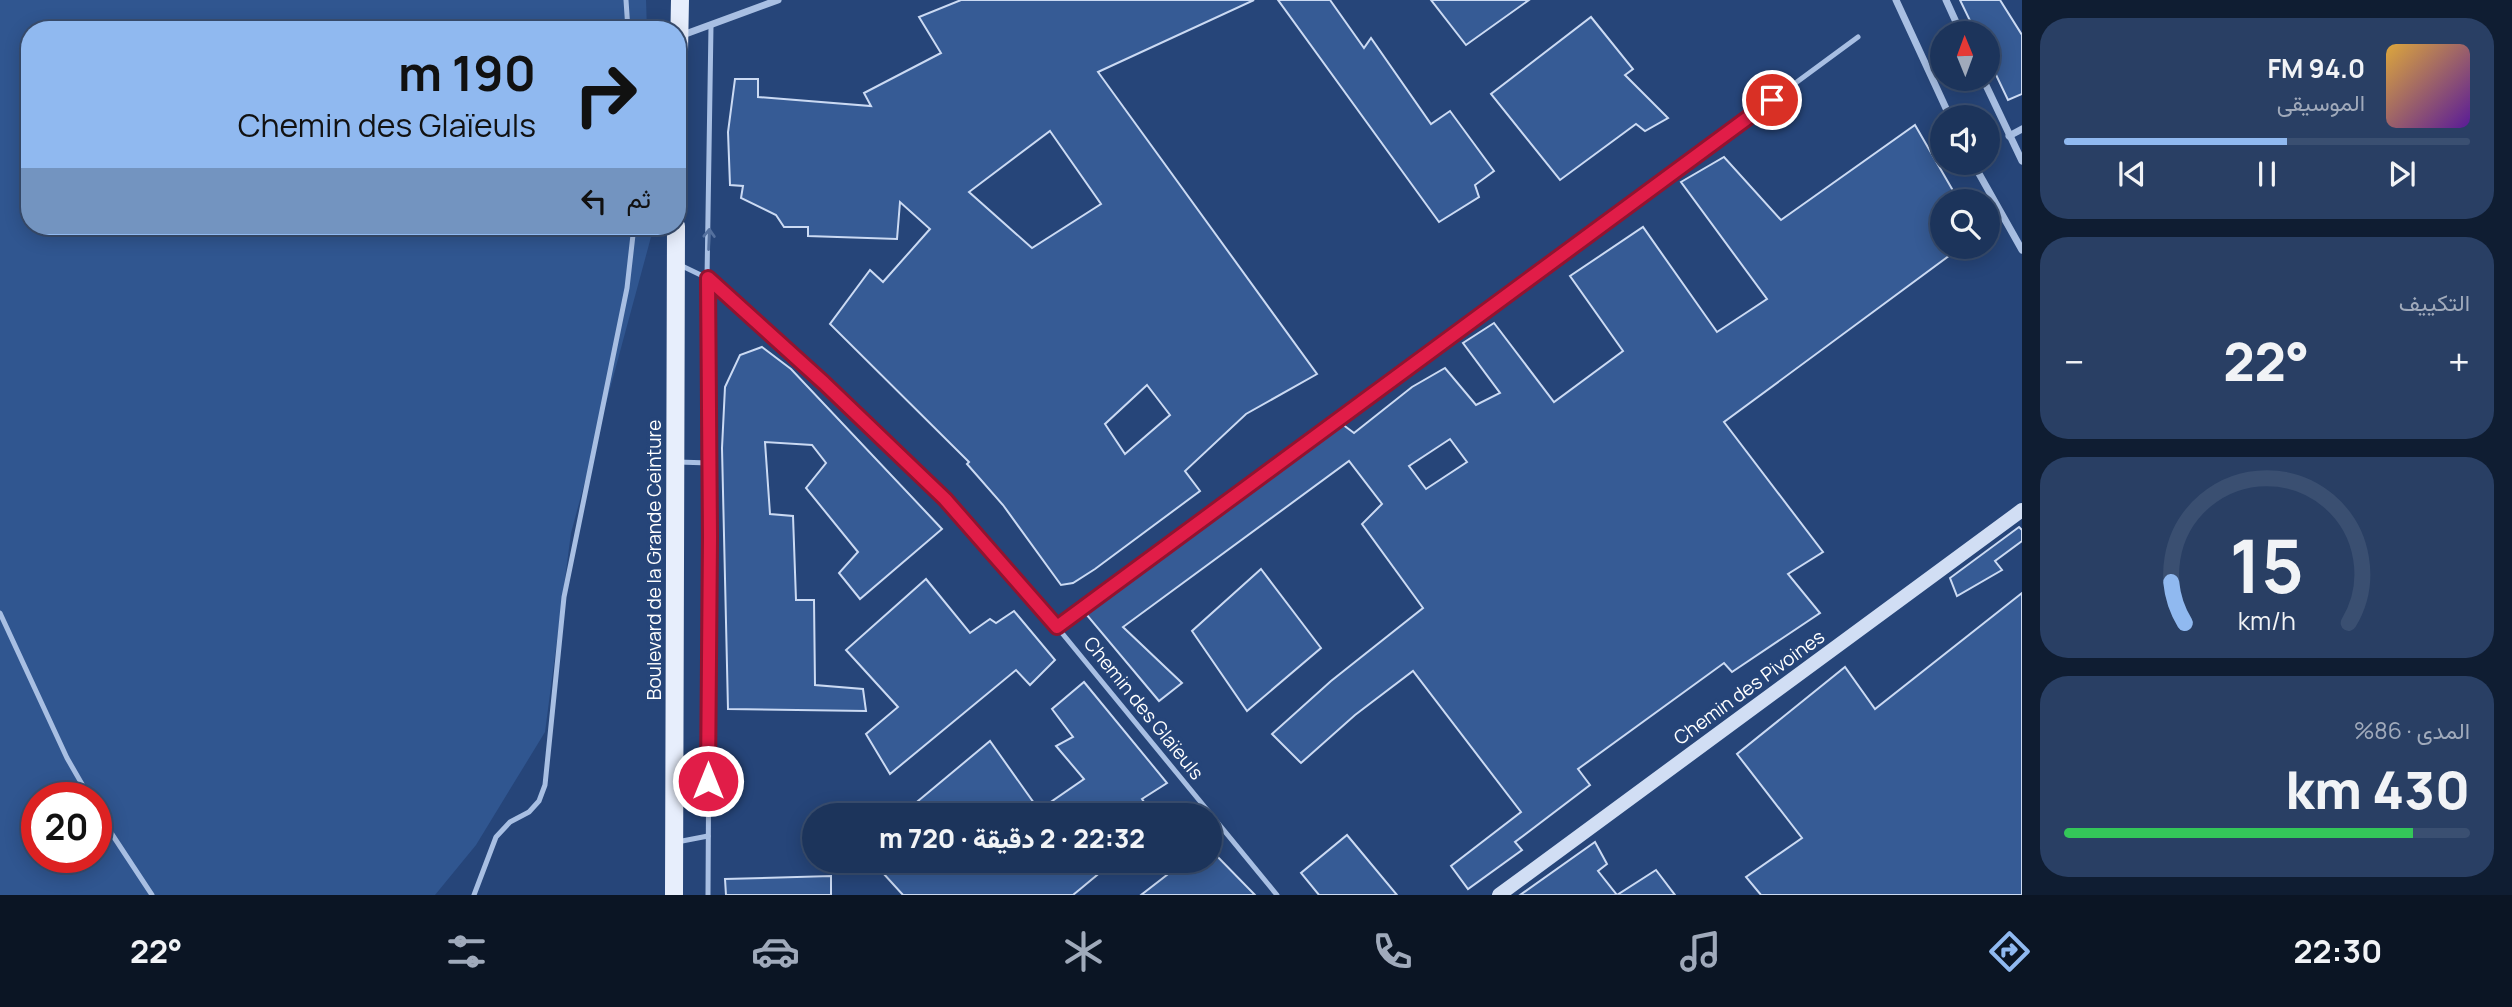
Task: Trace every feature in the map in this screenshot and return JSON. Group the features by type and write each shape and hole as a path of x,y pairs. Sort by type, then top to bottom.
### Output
{"main road":[{"path":"680,0 680,21"},
{"name":"Boulevard de la Grande Ceinture","path":"674,895 676,235"}],"street":[{"path":"686,34 778,0"},
{"path":"1896,0 1944,105"},
{"path":"1946,0 1956,21"},
{"path":"1988,91 2022,161"},
{"path":"2009,136 2022,129"},
{"path":"1980,175 2022,250"},
{"name":"Chemin des Pivoines","path":"1499,895 2022,510"}],"lane":[{"path":"626,0 627,21"},
{"path":"708,895 708,278 711,26"},
{"path":"1057,627 1858,37"},
{"path":"474,895 496,837 510,822 529,812 539,801 545,785 564,597 627,288 633,235"},
{"name":"Chemin des Glaïeuls","path":"675,264 708,278 824,383 945,499 1057,627 1277,895"},
{"path":"675,462 709,463"},
{"path":"0,613 81,782"},
{"path":"112,834 152,895"},
{"path":"674,842 708,836"}],"shaded area":[{"path":"0,0 646,0 647,21 21,21 21,235 651,235 571,533 545,732 476,845 435,895 0,895"}],"building":[{"path":"961,0 1254,0 1098,72 1317,374 1246,414 1185,471 1200,491 1073,583 1061,585 1003,505 967,464 969,462 830,324 870,270 883,282 930,229 900,202 897,239 808,236 808,227 784,227 776,215 741,198 743,186 730,185 728,132 735,79 758,79 758,97 871,106 864,93 941,53 919,17","holes":["1050,131 1101,204 1032,248 969,192","1147,385 1170,415 1125,454 1105,424"]},
{"path":"1278,0 1330,0 1364,48 1371,38 1431,124 1450,111 1494,171 1475,185 1479,197 1439,222"},
{"path":"1431,0 1529,0 1466,45"},
{"path":"1960,0 2000,0 2022,35 2022,94 2008,100 2000,83 2000,21 1970,21"},
{"path":"1591,17 1633,69 1625,75 1668,118 1645,131 1636,124 1560,180 1491,94"},
{"path":"1915,125 1930,151 1930,175 1944,175 1952,189 1930,189 1930,259 1945,259 1724,422 1823,552 1788,574 1820,613 1732,672 1724,663 1578,769 1590,785 1515,842 1522,850 1468,889 1451,866 1521,812 1413,671 1355,715 1301,763 1272,734 1331,681 1423,608 1362,524 1382,504 1349,461 1123,627 1182,683 1159,701 1086,614 1342,424 1354,433 1412,387 1445,368 1476,405 1500,393 1463,343 1494,323 1554,402 1623,351 1570,276 1643,227 1717,332 1767,299 1681,182 1724,157 1781,220","holes":["1450,439 1467,462 1426,489 1409,466"]},
{"path":"762,347 791,369 942,529 860,599 839,573 858,552 806,488 826,463 812,445 765,442 770,514 793,516 796,600 814,600 815,685 863,689 866,711 728,709 722,448 725,387 740,355"},
{"path":"2019,527 2022,530 2022,541 1995,561 2002,570 1957,596 1950,578"},
{"path":"1261,569 1321,648 1247,711 1192,631"},
{"path":"926,579 970,633 990,619 996,623 1014,611 1055,660 1030,685 1016,670 890,774 866,734 898,707 846,650"},
{"path":"2022,593 2022,895 1761,895 1746,877 1802,838 1737,754 1845,667 1875,709"},
{"path":"1084,682 1167,783 1142,799 1145,803 1049,803 1084,779 1056,746 1073,737 1052,709"},
{"path":"990,741 1034,803 916,803"},
{"path":"1347,835 1397,895 1319,895 1301,873"},
{"path":"1595,842 1607,864 1598,871 1617,895 1520,895"},
{"path":"1222,861 1255,895 1141,895 1169,873 1222,873"},
{"path":"1656,870 1675,895 1617,895"},
{"path":"883,873 1100,873 1073,895 903,895"},
{"path":"831,876 831,895 726,895 725,879"}],"route":[{"path":"708,781 708,278 824,383 945,499 1057,627 1772,100"}]}
